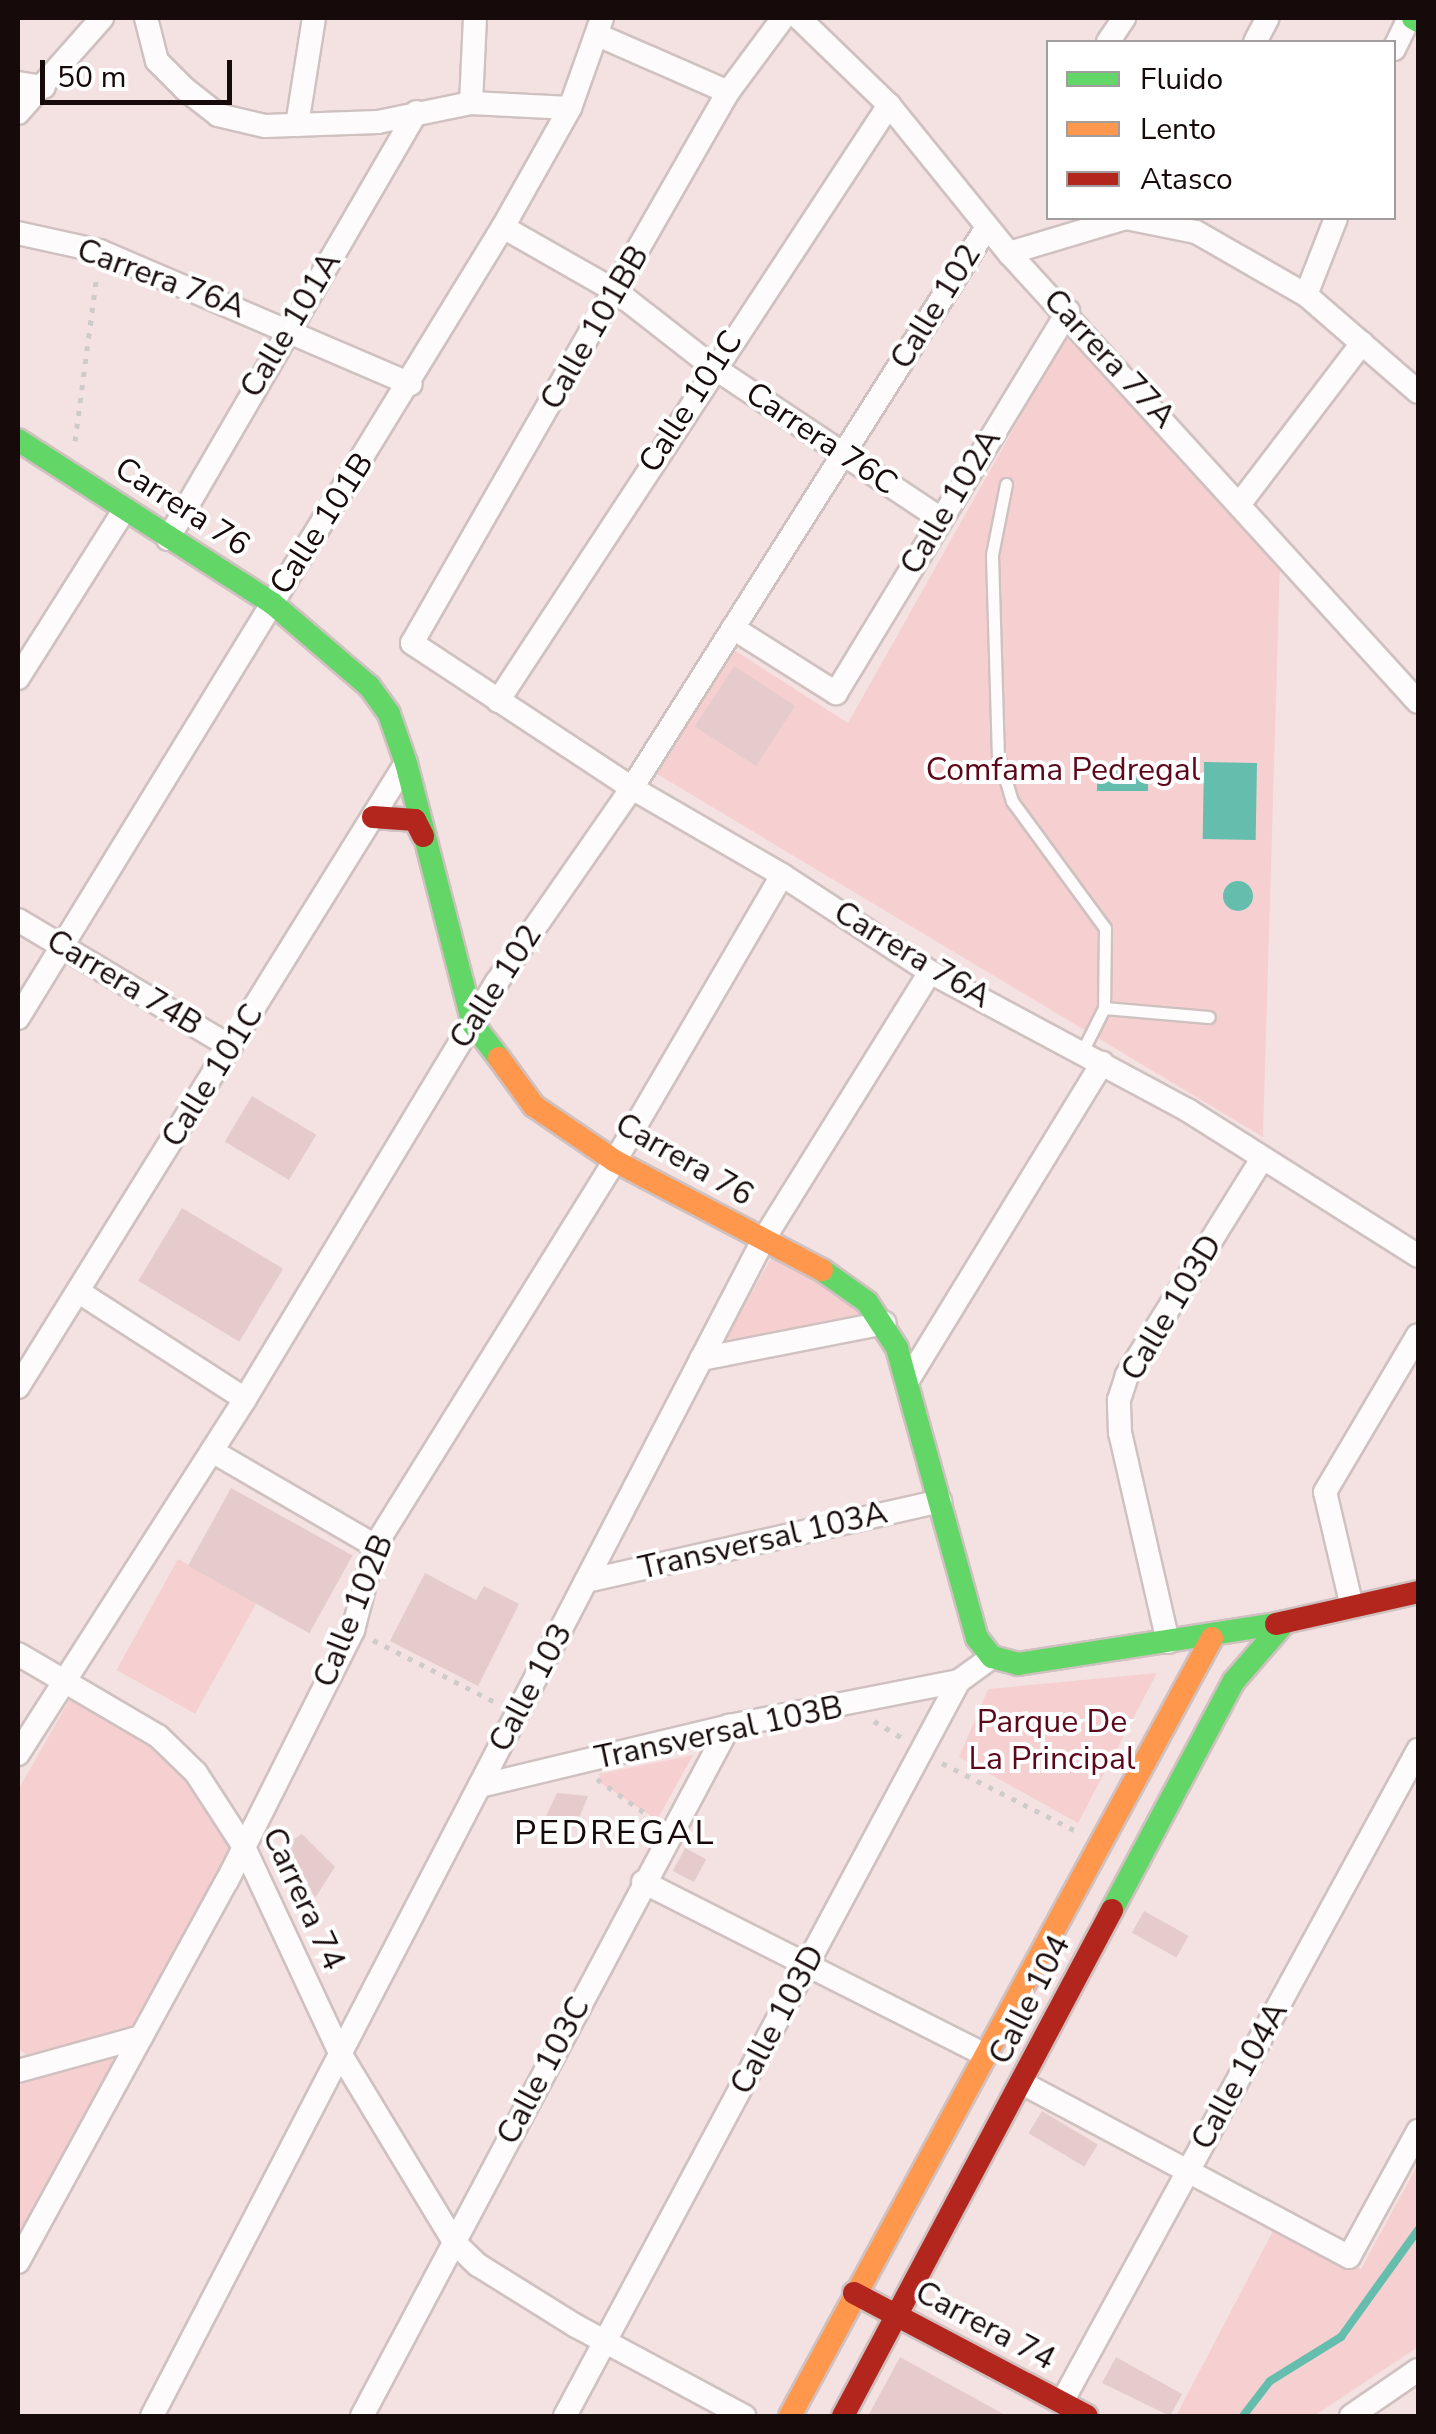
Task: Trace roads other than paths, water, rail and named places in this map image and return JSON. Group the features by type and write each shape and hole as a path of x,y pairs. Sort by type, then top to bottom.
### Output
{"main road":[{"name":"Carrera 76","path":"18,440 272,604 369,686 388,714 406,763 473,1024 534,1106 615,1161 844,1282 884,1324 908,1380 977,1638 992,1657"},
{"path":"373,817 415,820 422,836"},
{"path":"992,1657 1018,1664 1212,1638 1418,1592"},
{"name":"Calle 104","path":"843,2416 1024,2084 1234,1681 1284,1622"},
{"name":"Calle 104","path":"790,2416 1212,1638"},
{"name":"Carrera 74","path":"854,2293 1087,2416"}],"street":[{"path":"18,113 102,18"},
{"path":"146,18 157,61 218,115 298,125 378,122 471,103 570,108"},
{"path":"298,125 314,18"},
{"path":"471,103 475,18"},
{"name":"Calle 101BB","path":"412,643 617,292 728,92 783,18"},
{"name":"Carrera 77A","path":"799,18 889,105 1009,253 1068,312 1418,702"},
{"path":"1109,40 1124,18"},
{"path":"1256,40 1268,18"},
{"path":"1396,46 1413,19"},
{"path":"601,27 728,92"},
{"name":"Calle 101B","path":"18,1018 504,227 570,108 601,27"},
{"path":"18,83 44,88"},
{"name":"Calle 101C","path":"498,701 889,105"},
{"name":"Calle 101A","path":"168,540 288,326 417,112"},
{"path":"1009,253 1074,224 1109,220"},
{"path":"1146,220 1197,225 1306,295 1418,392"},
{"path":"1306,295 1335,220"},
{"name":"Carrera 76C","path":"504,227 617,292 714,367 939,518"},
{"name":"Calle 102","path":"18,1754 245,1399 473,1024 632,788 987,227"},
{"name":"Carrera 76A","path":"18,232 100,251 288,326 411,384"},
{"name":"Calle 102A","path":"733,628 836,694 939,518 1068,312"},
{"path":"1241,502 1362,343"},
{"path":"18,678 124,512"},
{"name":"Carrera 76A","path":"412,643 632,788 782,875 930,972 1092,1057 1418,1256"},
{"name":"Calle 101C","path":"18,1388 406,763"},
{"name":"Calle 102B","path":"18,2262 244,1847 353,1630 375,1546 615,1161 782,875"},
{"name":"Carrera 74B","path":"18,920 231,1047"},
{"name":"Calle 103","path":"152,2416 762,1242 930,972"},
{"path":"908,1380 1092,1057"},
{"name":"Calle 103D","path":"1168,1642 1120,1433 1119,1400 1127,1376 1262,1159"},
{"path":"79,1292 245,1399"},
{"path":"701,1360 884,1324"},
{"path":"1352,1607 1325,1492 1418,1335"},
{"path":"212,1451 375,1546"},
{"name":"Transversal 103A","path":"586,1582 940,1501"},
{"name":"Carrera 74","path":"18,1654 64,1686 158,1736 196,1773 244,1847 341,2055 455,2243 478,2266 605,2342"},
{"path":"959,1681 992,1657"},
{"name":"Calle 103D","path":"605,2342 959,1681"},
{"name":"Transversal 103B","path":"480,1786 729,1726 850,1706 959,1681"},
{"name":"Calle 103C","path":"362,2416 643,1882 662,1826 729,1726"},
{"name":"Calle 104A","path":"1062,2402 1418,1751"},
{"path":"643,1882 809,1962 984,2054"},
{"path":"18,2071 142,2037"},
{"path":"1024,2084 1349,2257 1418,2131"},
{"path":"565,2416 605,2342 744,2416"},
{"path":"1350,2416 1418,2370"}],"lane":[{"path":"1006,484 992,555 998,755 1012,801 1105,928 1104,1008 1092,1057"},
{"path":"1104,1008 1209,1017"}],"waterway":[{"path":"1243,2416 1270,2381 1341,2337 1418,2230"}],"district":[{"name":"PEDREGAL","path":"615,1833"}],"park label":[{"name":"Comfama Pedregal","path":"1063,770"},
{"name":"Parque De La Principal","path":"1052,1742"}]}
